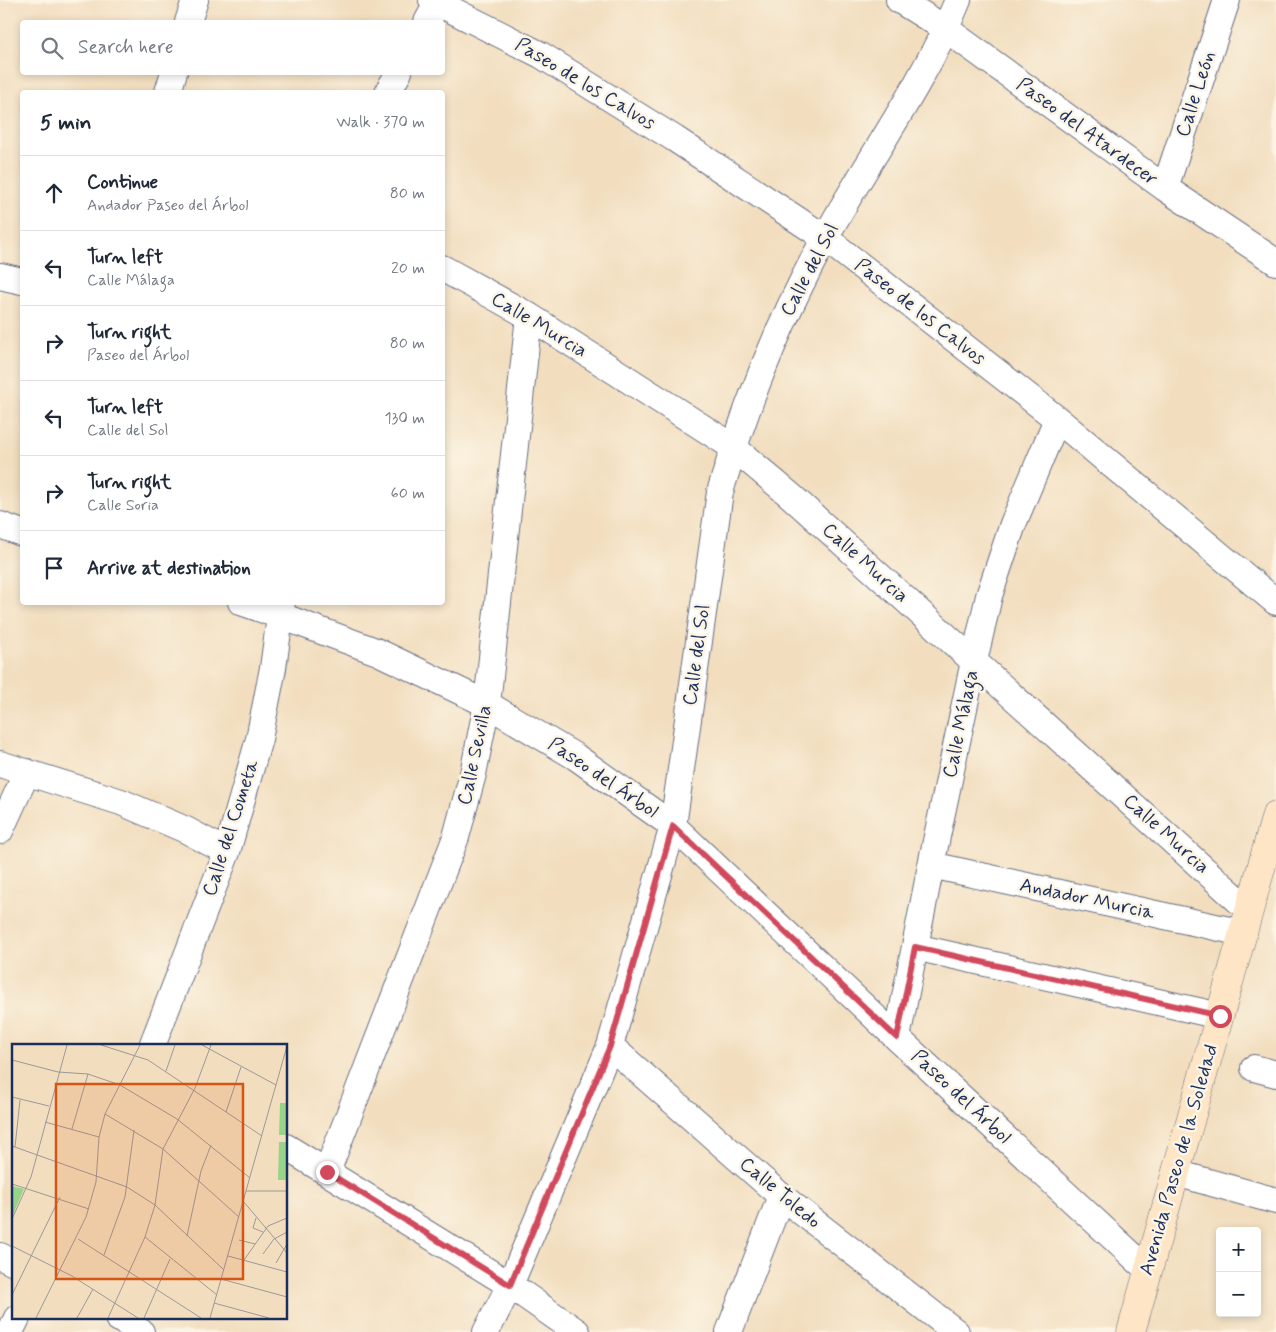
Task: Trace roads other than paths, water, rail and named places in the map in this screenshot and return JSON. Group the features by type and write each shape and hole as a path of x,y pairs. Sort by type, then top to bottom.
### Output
{"street":[{"path":"189,20 195,0"},
{"name":"Paseo del Atardecer","path":"899,0 946,29 1165,188 1276,262"},
{"name":"Calle del Sol","path":"486,1332 510,1285 610,1046 673,826 720,492 733,447 782,322 825,238 928,64 958,0"},
{"name":"Calle León","path":"1165,188 1227,0"},
{"name":"Paseo de los Calvos","path":"434,6 541,55 683,144 825,238 1057,419 1276,602"},
{"path":"169,90 173,75"},
{"path":"389,90 397,75"},
{"name":"Calle Murcia","path":"445,270 528,316 733,447 791,496 974,662 1246,921"},
{"path":"0,276 20,281"},
{"name":"Calle Sevilla","path":"327,1172 456,838 472,774 487,704 528,316"},
{"name":"Calle Málaga","path":"897,1038 931,865 989,596 1013,524 1057,419"},
{"path":"0,526 20,532"},
{"name":"Paseo del Árbol","path":"258,605 282,609 487,704 576,757 673,826 897,1038 1148,1270"},
{"name":"Calle del Cometa","path":"153,1044 227,852 259,739 274,668 282,609"},
{"path":"0,764 121,802 186,830 227,852"},
{"path":"0,831 27,772"},
{"name":"Avenida Paseo de la Soledad","path":"1131,1332 1276,815"},
{"name":"Andador Murcia","path":"931,865 1246,921"},
{"path":"915,947 1220,1016"},
{"name":"Calle Toledo","path":"610,1046 781,1196 956,1332"},
{"path":"288,1148 510,1285 578,1332"},
{"path":"1176,1173 1276,1201"},
{"path":"729,1332 781,1196"},
{"path":"0,1256 12,1262"},
{"path":"10,1332 16,1320"},
{"path":"121,1320 141,1332"}]}
